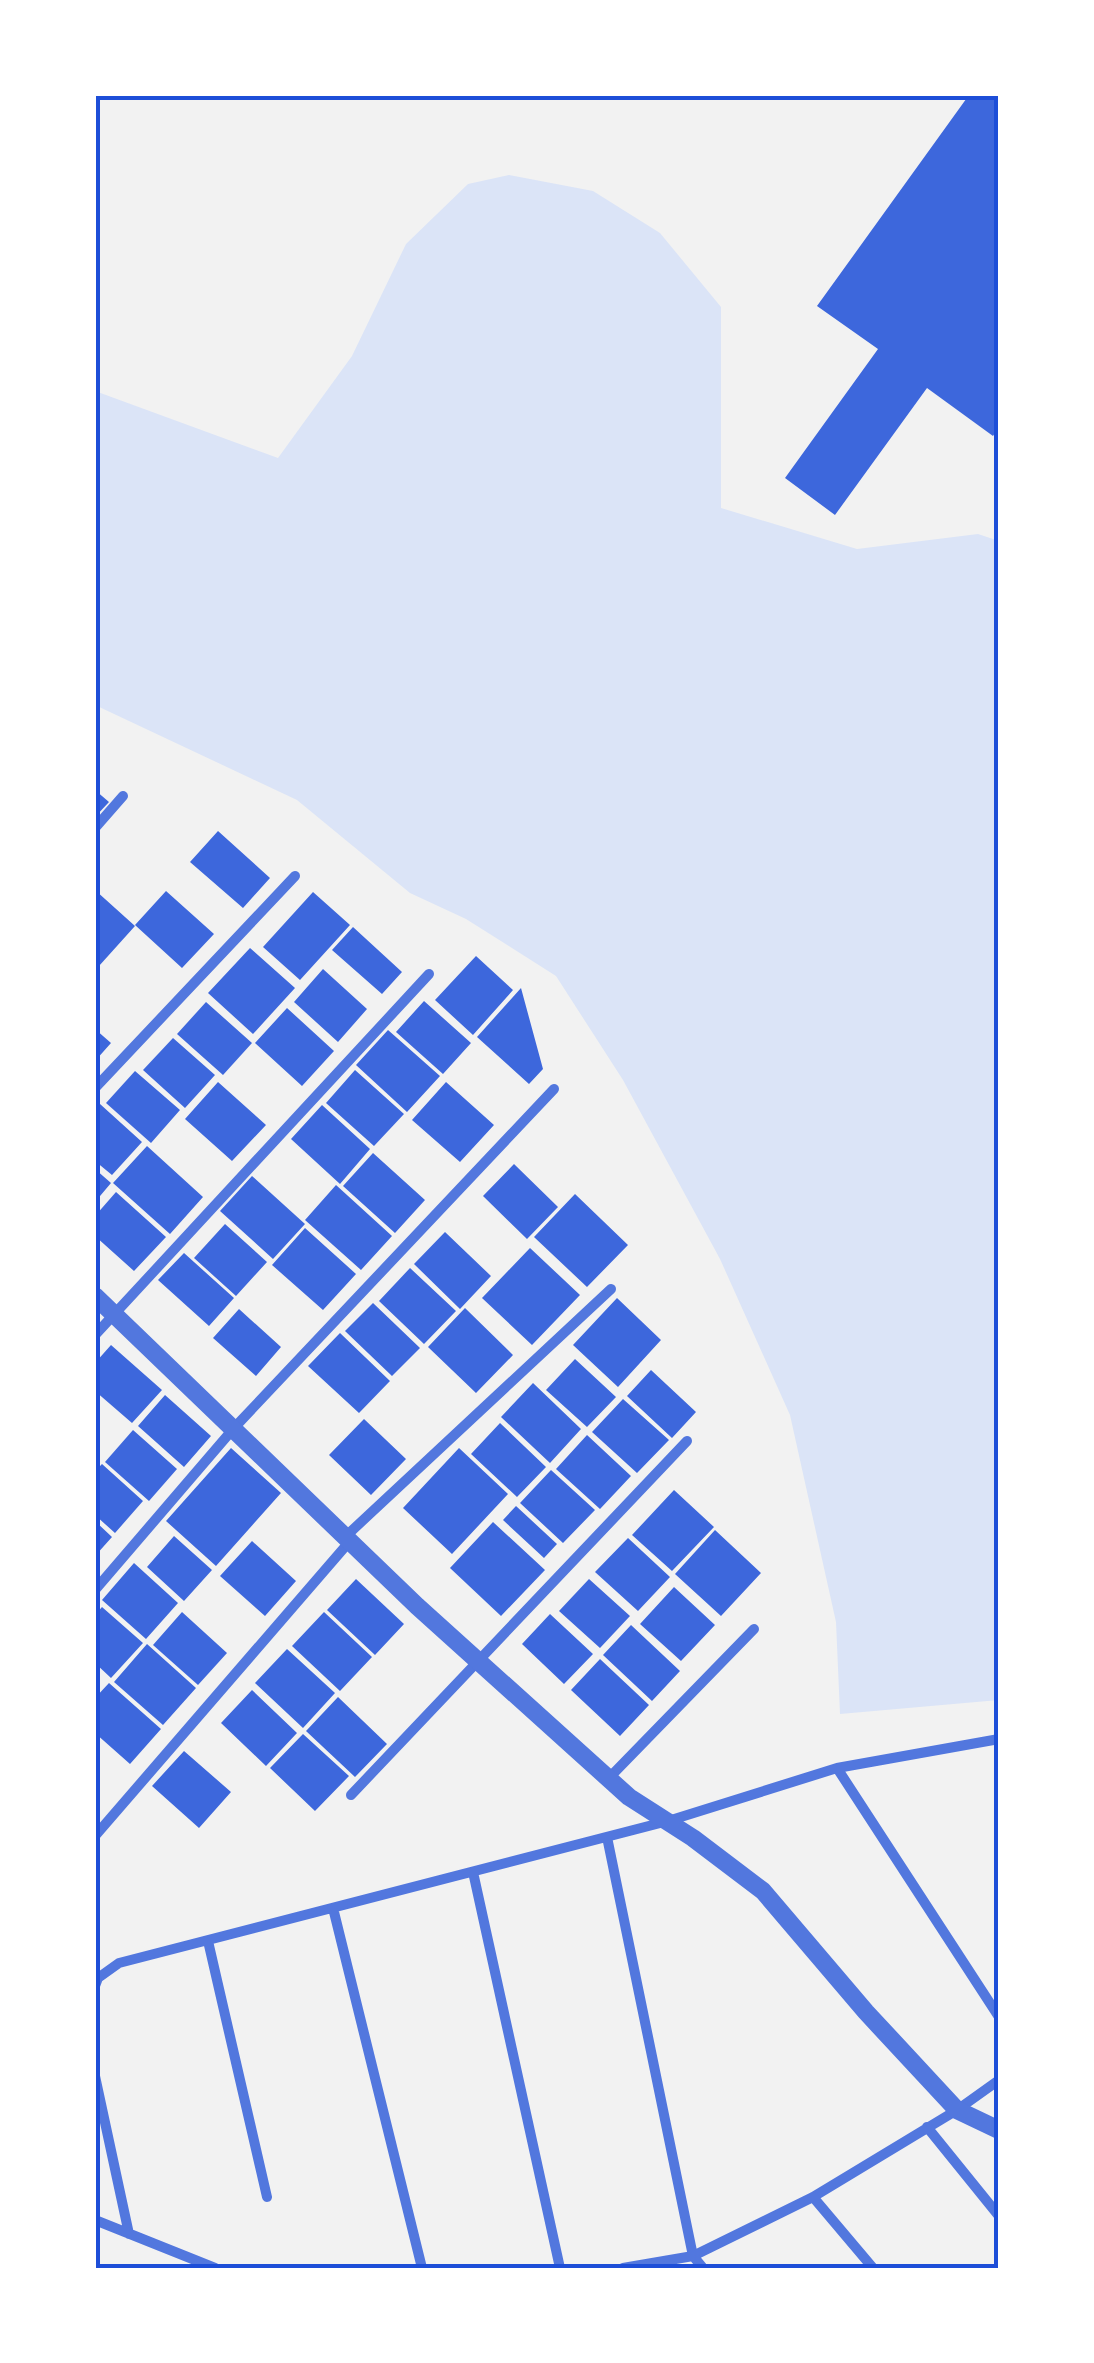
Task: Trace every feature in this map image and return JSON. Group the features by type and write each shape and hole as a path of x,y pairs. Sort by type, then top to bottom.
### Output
{"street":[{"path":"95,828 123,796"},
{"path":"95,1088 295,876"},
{"path":"95,1336 429,974"},
{"path":"95,1590 234,1428 554,1089"},
{"path":"95,1836 348,1539 611,1289"},
{"path":"95,1296 348,1539 629,1798 693,1838 763,1891 866,2012 957,2110 999,2130"},
{"path":"351,1795 687,1441"},
{"path":"608,1779 754,1629"},
{"path":"95,1986 98,1978 119,1963 668,1822 837,1768 997,1742"},
{"path":"837,1768 999,2017"},
{"path":"606,1837 693,2256 703,2268"},
{"path":"473,1872 560,2268"},
{"path":"333,1908 422,2268"},
{"path":"208,1940 267,2196"},
{"path":"95,2076 129,2234"},
{"path":"623,2268 693,2256 813,2197 957,2110 999,2080"},
{"path":"927,2128 999,2216"},
{"path":"813,2197 874,2268"},
{"path":"95,2220 214,2268"}],"shaded area":[{"path":"509,175 593,191 660,233 721,307 721,508 857,549 978,534 999,541 999,1700 840,1714 836,1622 790,1415 720,1259 623,1080 556,976 466,919 410,893 297,800 95,705 95,391 278,458 352,356 406,244 468,184"}],"building":[{"path":"969,95 999,95 999,427 993,436 927,388 835,515 785,478 878,349 817,306"},
{"path":"95,790 109,802 95,817"},
{"path":"218,831 270,878 243,908 190,862"},
{"path":"95,890 135,926 99,966 95,963"},
{"path":"166,891 214,934 182,968 135,925"},
{"path":"313,892 350,925 300,980 263,947"},
{"path":"353,927 402,972 382,994 332,950"},
{"path":"250,948 295,988 253,1034 208,993"},
{"path":"476,956 513,990 473,1035 435,1000"},
{"path":"323,969 367,1009 338,1042 294,1002"},
{"path":"521,988 543,1069 529,1084 477,1037"},
{"path":"424,1001 471,1043 443,1074 396,1032"},
{"path":"206,1002 252,1043 223,1075 177,1034"},
{"path":"287,1008 334,1051 302,1086 255,1043"},
{"path":"95,1029 111,1043 95,1061"},
{"path":"388,1030 440,1076 407,1112 356,1065"},
{"path":"173,1038 215,1075 185,1108 143,1070"},
{"path":"355,1070 404,1114 374,1146 326,1103"},
{"path":"135,1071 180,1110 151,1143 106,1103"},
{"path":"218,1082 266,1125 232,1161 185,1119"},
{"path":"446,1082 494,1125 460,1162 412,1120"},
{"path":"100,1104 142,1142 112,1175 95,1161 95,1110"},
{"path":"322,1105 370,1149 340,1184 291,1139"},
{"path":"147,1146 203,1197 170,1234 113,1183"},
{"path":"373,1153 425,1200 395,1233 343,1186"},
{"path":"514,1164 558,1207 527,1239 483,1196"},
{"path":"95,1169 111,1183 95,1202"},
{"path":"252,1176 305,1224 273,1259 220,1211"},
{"path":"336,1185 392,1236 361,1270 305,1220"},
{"path":"116,1192 166,1237 134,1271 95,1236 95,1216"},
{"path":"575,1194 628,1245 587,1287 534,1237"},
{"path":"225,1224 267,1262 236,1296 194,1258"},
{"path":"305,1228 356,1274 323,1310 272,1265"},
{"path":"445,1232 491,1276 460,1309 414,1264"},
{"path":"530,1248 580,1295 532,1345 482,1298"},
{"path":"184,1253 234,1298 209,1326 158,1280"},
{"path":"410,1268 456,1311 424,1344 379,1301"},
{"path":"617,1298 661,1340 618,1387 573,1345"},
{"path":"373,1303 420,1348 392,1376 345,1331"},
{"path":"465,1308 513,1355 476,1393 428,1347"},
{"path":"239,1309 281,1347 256,1376 213,1338"},
{"path":"340,1333 390,1381 359,1413 308,1366"},
{"path":"111,1345 162,1390 132,1423 95,1391 95,1363"},
{"path":"575,1359 616,1397 587,1427 546,1390"},
{"path":"651,1370 696,1412 672,1438 627,1396"},
{"path":"533,1383 581,1429 550,1463 501,1417"},
{"path":"165,1395 211,1436 184,1467 138,1426"},
{"path":"623,1399 669,1440 637,1473 592,1432"},
{"path":"364,1419 406,1459 371,1495 329,1455"},
{"path":"500,1423 546,1467 517,1497 471,1454"},
{"path":"133,1430 177,1469 149,1501 105,1462"},
{"path":"587,1435 631,1476 600,1509 556,1469"},
{"path":"231,1448 281,1493 216,1566 166,1521"},
{"path":"459,1448 508,1494 452,1554 403,1508"},
{"path":"102,1464 143,1501 115,1533 95,1515 95,1471"},
{"path":"551,1470 595,1510 563,1543 520,1503"},
{"path":"674,1490 714,1527 672,1571 632,1535"},
{"path":"516,1506 557,1544 544,1558 503,1520"},
{"path":"95,1521 112,1537 95,1556"},
{"path":"493,1522 545,1570 501,1616 450,1568"},
{"path":"715,1530 761,1573 721,1616 675,1574"},
{"path":"174,1536 212,1570 184,1601 147,1567"},
{"path":"628,1538 670,1577 638,1611 595,1572"},
{"path":"252,1541 296,1581 265,1616 220,1576"},
{"path":"134,1563 178,1603 146,1639 102,1600"},
{"path":"356,1579 404,1624 375,1655 327,1610"},
{"path":"589,1579 630,1616 600,1648 559,1611"},
{"path":"674,1587 715,1625 681,1661 640,1624"},
{"path":"102,1607 143,1643 111,1678 95,1663 95,1615"},
{"path":"182,1612 227,1653 198,1685 153,1645"},
{"path":"324,1612 372,1657 340,1691 292,1646"},
{"path":"550,1614 593,1654 564,1684 522,1644"},
{"path":"631,1625 680,1671 652,1701 603,1655"},
{"path":"147,1644 196,1688 163,1725 114,1682"},
{"path":"287,1649 335,1693 303,1728 255,1683"},
{"path":"600,1659 649,1705 620,1736 571,1690"},
{"path":"109,1683 161,1729 130,1764 95,1733 95,1698"},
{"path":"252,1690 297,1733 266,1766 221,1723"},
{"path":"338,1697 387,1744 355,1777 306,1731"},
{"path":"303,1734 349,1776 315,1811 270,1768"},
{"path":"184,1751 231,1792 199,1828 152,1786"}]}
